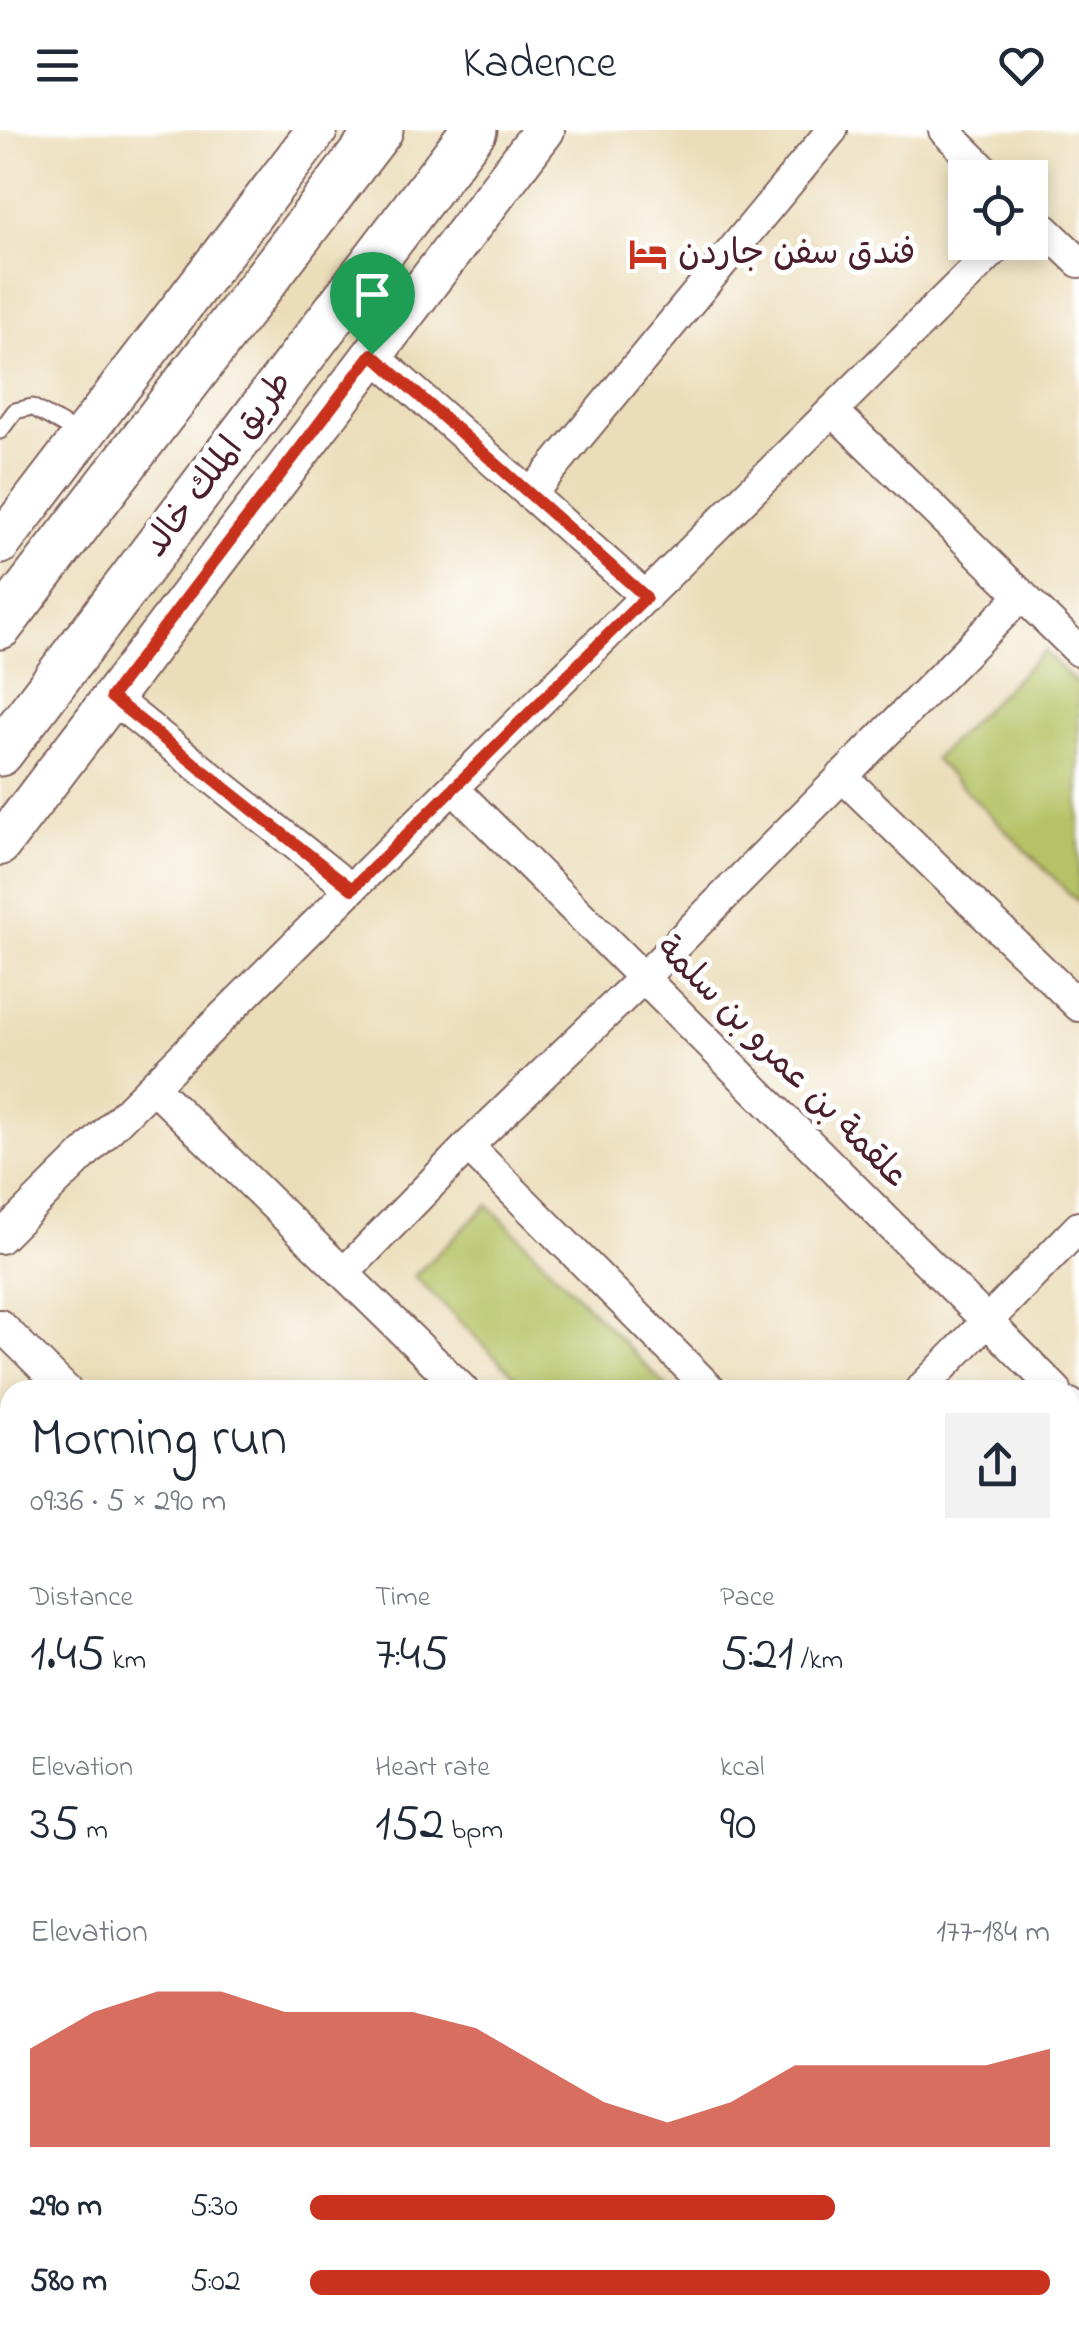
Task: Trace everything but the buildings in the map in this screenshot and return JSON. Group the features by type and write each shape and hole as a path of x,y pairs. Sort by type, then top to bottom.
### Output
{"main road":[{"path":"0,544 317,130"},
{"path":"0,626 380,130"},
{"name":"طريق الملك خالد","path":"0,753 474,130"},
{"path":"0,844 544,130"}],"street":[{"path":"530,496 832,130"},
{"path":"944,130 974,160"},
{"path":"1048,232 1079,262"},
{"path":"0,1238 984,260"},
{"path":"372,354 646,597"},
{"path":"832,411 1079,651"},
{"path":"345,1272 1022,595"},
{"path":"111,697 352,889"},
{"path":"842,776 1079,1006"},
{"name":"علقمة بن عمرو بن سلمة","path":"453,788 1046,1380"},
{"path":"153,1088 453,1380"},
{"path":"468,1146 701,1380"},
{"path":"930,1380 1079,1227"},
{"path":"0,1325 56,1380"}],"lane":[{"path":"0,431 15,411 32,407 83,436"}],"green space":[{"path":"1044,651 1079,686 1079,903 934,759"},
{"path":"488,1205 660,1380 519,1380 414,1276"}],"place":[{"name":"فندق سفن جاردن","path":"648,254"}],"route":[{"path":"372,354 646,597 352,889 111,697 372,354"}]}
